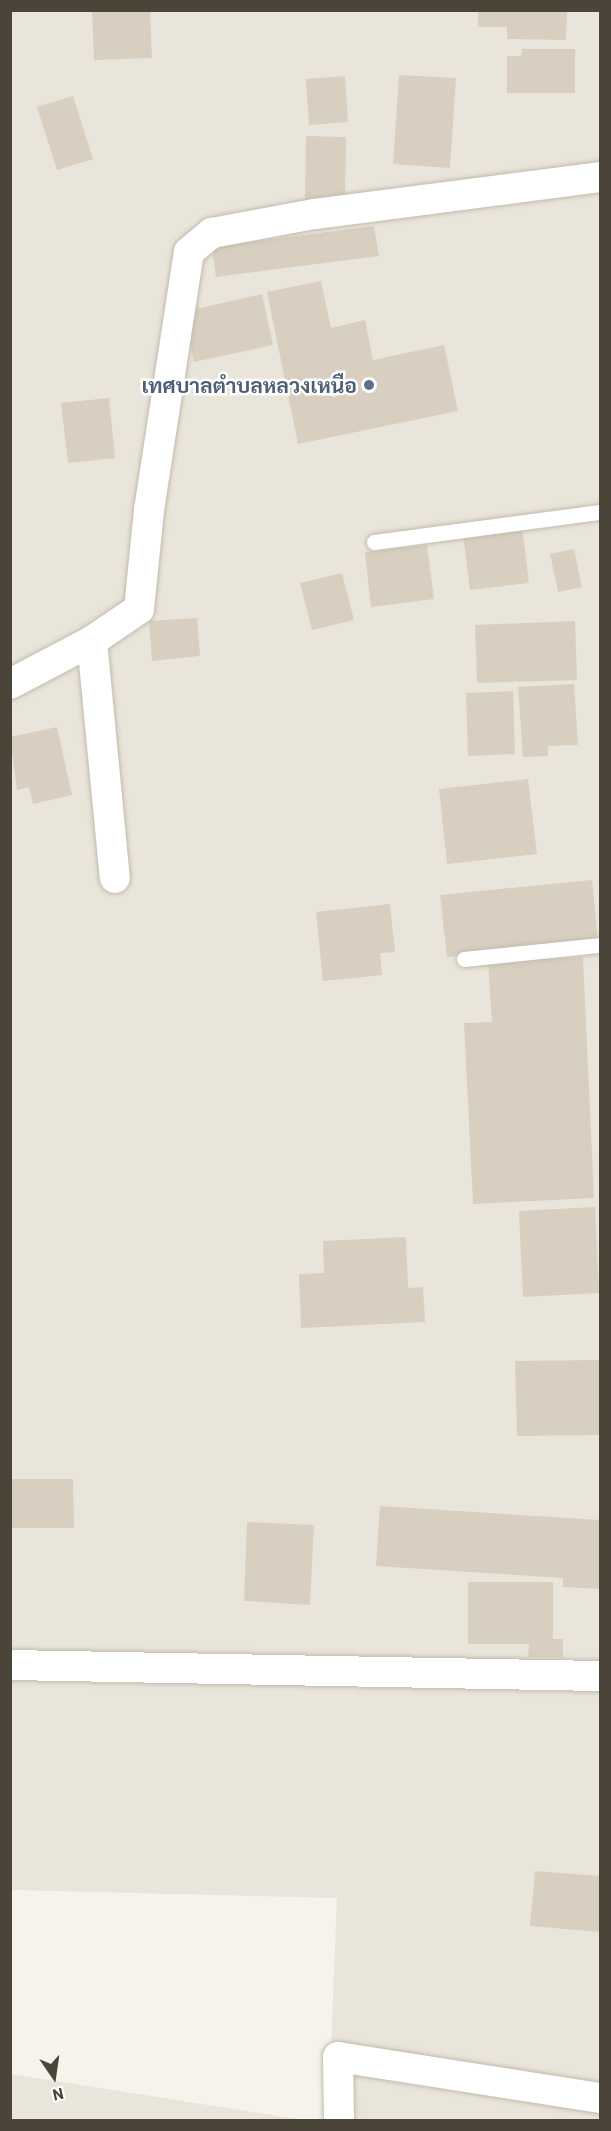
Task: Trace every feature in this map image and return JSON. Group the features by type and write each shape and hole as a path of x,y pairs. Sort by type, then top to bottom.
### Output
{"street":[{"path":"10,684 92,642 139,609 149,510 189,252 212,233 315,214 600,177"},
{"path":"92,642 115,878"},
{"path":"10,1665 600,1676"},
{"path":"339,2121 339,2057 600,2098"}],"lane":[{"path":"374,542 600,512"},
{"path":"464,959 600,945"}],"shaded area":[{"path":"11,11 600,11 600,2120 328,2120 337,1898 11,1890"},
{"path":"11,2074 303,2120 11,2120"}],"building":[{"path":"92,10 150,10 152,58 94,60"},
{"path":"478,10 567,10 566,40 507,39 507,27 478,27"},
{"path":"522,49 575,49 575,93 507,93 507,56 521,56"},
{"path":"399,75 456,78 450,168 393,164"},
{"path":"345,76 348,122 309,125 306,79"},
{"path":"73,96 93,159 57,170 37,107"},
{"path":"306,136 346,137 345,202 305,201"},
{"path":"374,226 379,256 216,277 212,247"},
{"name":"เทศบาลตำบลหลวงเหนือ","path":"321,281 331,328 365,320 373,360 444,345 458,411 298,444 267,292"},
{"path":"262,294 273,345 194,362 183,312"},
{"path":"109,398 115,458 68,463 61,403"},
{"path":"522,527 529,583 470,590 463,534"},
{"path":"427,545 434,599 371,607 365,552"},
{"path":"574,549 582,587 558,592 550,554"},
{"path":"342,573 354,620 312,630 300,583"},
{"path":"197,618 200,656 152,661 149,621"},
{"path":"575,621 577,680 477,683 475,625"},
{"path":"574,684 578,745 548,746 548,756 523,757 518,687"},
{"path":"513,691 515,754 468,756 466,693"},
{"path":"57,727 72,795 33,804 29,787 17,790 10,737"},
{"path":"528,779 537,854 447,864 439,789"},
{"path":"592,880 598,942 447,957 440,895"},
{"path":"390,904 395,952 380,953 382,975 323,981 316,912"},
{"path":"583,957 594,1198 473,1204 464,1023 492,1022 488,962"},
{"path":"595,1207 599,1293 523,1297 519,1211"},
{"path":"406,1237 408,1288 423,1287 425,1322 301,1328 299,1274 324,1273 323,1241"},
{"path":"600,1360 600,1435 517,1436 515,1361"},
{"path":"10,1479 73,1479 74,1528 10,1528"},
{"path":"380,1506 600,1520 600,1589 563,1587 563,1578 376,1566"},
{"path":"247,1522 314,1525 310,1605 244,1601"},
{"path":"468,1582 553,1582 553,1639 563,1639 563,1657 528,1657 529,1644 468,1644"},
{"path":"535,1871 600,1876 600,1932 530,1926"}],"place":[{"name":"เทศบาลตำบลหลวงเหนือ","path":"369,385"}]}
